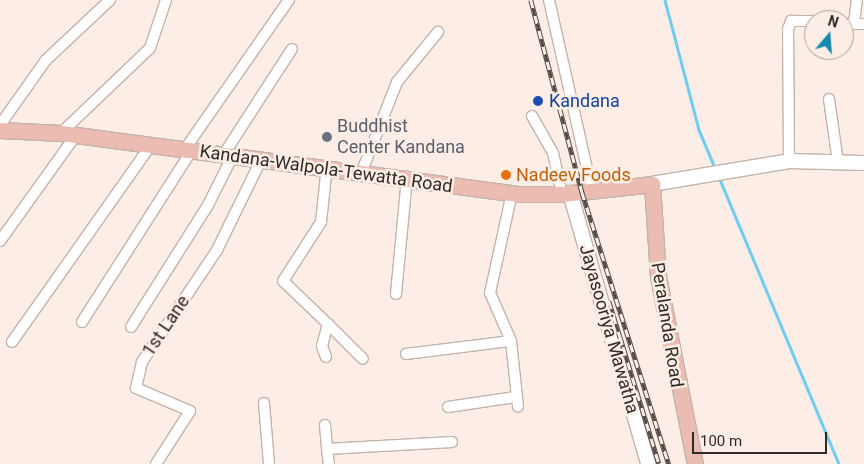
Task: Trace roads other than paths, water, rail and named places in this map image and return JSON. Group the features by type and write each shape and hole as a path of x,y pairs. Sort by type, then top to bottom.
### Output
{"main road":[{"name":"Kandana-Walpola-Tewatta Road","path":"0,130 68,134 327,166 512,193 566,194 652,184"},
{"name":"Peralanda Road","path":"652,184 658,276 694,464"}],"street":[{"path":"0,125 46,60 110,0"},
{"path":"0,241 68,134 150,48 166,0"},
{"path":"82,322 189,150 288,0"},
{"path":"549,0 592,191"},
{"path":"854,24 857,0"},
{"path":"789,161 791,21 804,22"},
{"path":"362,171 397,82 438,32"},
{"path":"131,327 208,205 228,154 292,49"},
{"path":"829,99 838,162"},
{"path":"532,116 553,152 566,194"},
{"path":"12,342 151,145"},
{"name":"1st Lane","path":"156,464 190,411 136,388 142,362 217,250 262,158"},
{"path":"652,184 789,161 864,163"},
{"path":"327,166 321,222 283,281 363,359"},
{"path":"396,294 407,177"},
{"path":"448,408 516,402 511,341 490,293 512,193"},
{"name":"Jayasooriya Mawatha","path":"566,194 648,464"},
{"path":"326,357 322,346 328,324"},
{"path":"406,354 511,341"},
{"path":"264,403 269,464"},
{"path":"325,425 328,464"},
{"path":"327,449 452,442"}],"waterway":[{"path":"665,0 699,130 716,170"},
{"path":"719,177 839,464"}],"railway":[{"path":"531,0 582,192 669,464"},
{"path":"609,301 659,464"}],"place":[{"name":"Kandana","path":"538,101"},
{"name":"Buddhist Center Kandana","path":"327,137"},
{"name":"Nadeev Foods","path":"506,175"}]}
